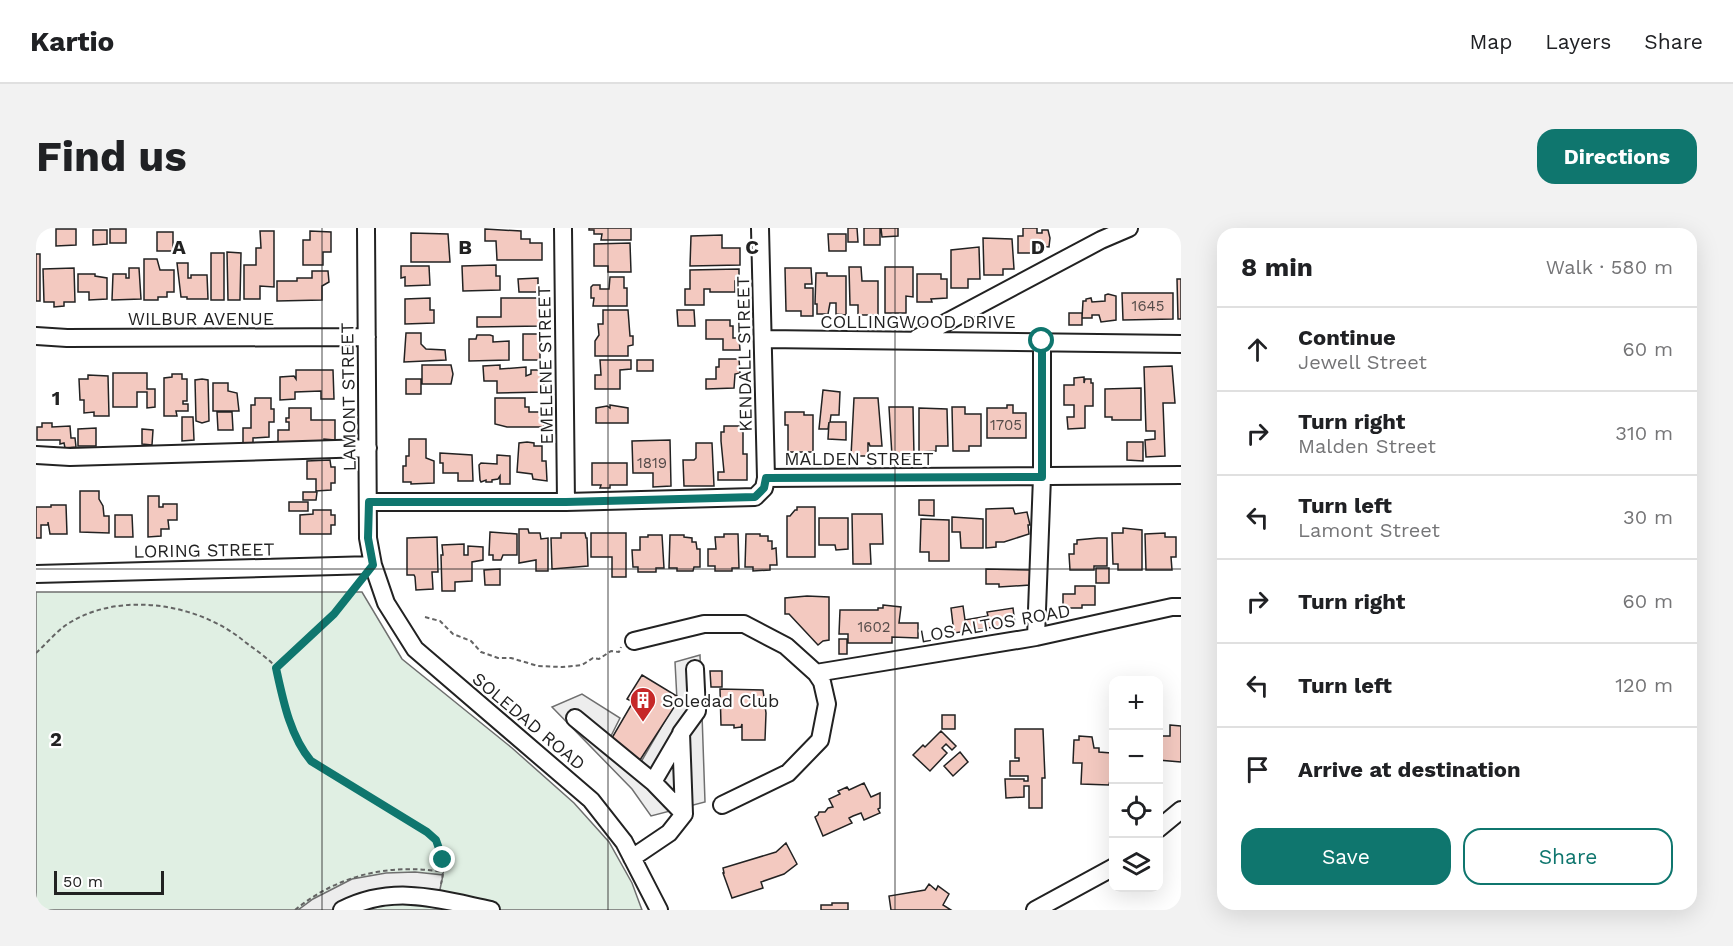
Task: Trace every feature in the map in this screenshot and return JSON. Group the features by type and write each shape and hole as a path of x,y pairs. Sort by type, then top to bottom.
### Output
{"street":[{"name":"LAMONT STREET","path":"366,228 368,538 373,565"},
{"name":"EMELENE STREET","path":"563,228 566,502"},
{"name":"KENDALL STREET","path":"760,228 766,478"},
{"path":"913,340 1101,240 1129,228"},
{"name":"WILBUR AVENUE","path":"36,336 67,338 367,337"},
{"name":"COLLINGWOOD DRIVE","path":"764,339 1181,344"},
{"path":"1036,637 1042,477 1042,341"},
{"path":"36,455 70,457 368,448"},
{"name":"MALDEN STREET","path":"369,502 566,502 755,497 764,488 766,478 1181,475"},
{"name":"LORING STREET","path":"36,574 373,565"},
{"name":"SOLEDAD ROAD","path":"373,565 386,603 415,649 591,800 624,842 658,910"},
{"name":"LOS ALTOS ROAD","path":"816,674 1036,637 1172,607 1181,607"},
{"path":"634,641 704,624 744,624 786,646 822,682 827,704 820,740 788,773 722,805"},
{"path":"653,782 681,733 697,711 695,669"},
{"path":"576,718 653,782 684,814"},
{"path":"632,858 669,833 684,814 681,733"},
{"path":"1163,825 1181,810"},
{"path":"1035,910 1109,869"},
{"path":"342,910 382,896 412,894 491,910"}],"path":[{"path":"276,668 334,614 373,565"},
{"path":"36,654 65,626 100,609 135,605 175,607 210,619 238,636 276,668 294,736 311,761 427,832 436,840 443,860 444,872 438,898"},
{"path":"425,617 440,621 453,634 471,641 481,652 538,666 582,665 593,658 599,659 611,651 619,652 625,637 634,641"},
{"path":"296,910 311,897 328,888 366,873 389,869 444,872"}],"green space":[{"path":"36,592 362,592 402,659 512,748 574,803 609,842 632,883 642,910 36,910"}],"shaded area":[{"path":"700,655 705,802 651,816 632,789 552,707 582,694 620,718 607,744 641,762 677,700 675,662"},
{"path":"415,872 443,875 438,899 342,910 298,910 313,899 352,879 386,873"}],"building":[{"path":"589,228 631,228 631,240 601,240 602,234 594,234 594,230 589,230"},
{"path":"848,228 857,228 858,242 848,242"},
{"path":"864,228 880,228 880,245 864,245"},
{"path":"881,228 898,228 898,236 882,237"},
{"path":"1023,228 1037,228 1037,233 1048,230 1049,247 1039,246 1039,253 1018,253 1018,236 1023,236"},
{"path":"56,229 76,229 76,245 56,246"},
{"path":"110,229 126,229 126,243 110,243"},
{"path":"485,229 521,231 521,239 530,239 530,243 542,243 542,260 497,260 496,241 485,241"},
{"path":"93,230 107,230 107,244 93,245"},
{"path":"260,231 274,231 274,287 260,286 260,299 244,299 244,265 256,265 256,248 261,248"},
{"path":"310,231 331,232 331,252 323,252 323,265 303,265 303,240 310,240"},
{"path":"157,232 173,232 173,251 157,251"},
{"path":"411,233 448,234 450,262 411,262"},
{"path":"828,234 846,234 846,251 829,251"},
{"path":"722,235 722,248 740,248 740,265 690,266 691,236"},
{"path":"983,238 1012,239 1014,269 1003,269 1003,275 984,275"},
{"path":"630,243 631,272 608,272 608,266 594,266 594,244"},
{"path":"979,247 980,279 968,279 968,288 951,288 951,250"},
{"path":"227,252 241,253 240,300 228,300"},
{"path":"211,253 224,253 224,300 211,300"},
{"path":"36,254 40,254 40,301 36,301"},
{"path":"144,259 157,259 160,270 174,270 174,292 167,292 167,297 158,297 158,300 144,300"},
{"path":"177,263 188,263 188,278 191,278 191,275 207,275 208,299 181,297"},
{"path":"496,265 496,276 500,276 500,290 463,291 462,266"},
{"path":"401,266 429,266 430,285 405,286 405,277 401,278"},
{"path":"849,267 861,267 862,281 878,281 878,315 858,315 858,305 850,305"},
{"path":"885,267 913,267 913,297 906,296 906,313 885,313"},
{"path":"74,268 75,302 64,302 64,306 54,307 54,302 44,302 43,269"},
{"path":"129,268 139,268 141,299 112,300 113,274 126,274 126,278 129,278"},
{"path":"785,268 811,268 812,284 805,284 805,288 813,288 813,316 801,316 801,311 786,311"},
{"path":"739,269 739,281 735,281 735,292 710,292 710,289 704,289 704,305 685,305 685,289 690,289 690,270"},
{"path":"312,271 328,271 329,282 322,286 322,300 277,301 277,281 312,278"},
{"path":"816,273 827,273 827,276 846,276 846,315 836,314 836,303 830,303 828,314 817,314"},
{"path":"78,274 95,274 95,276 107,278 107,299 89,300 89,292 78,292"},
{"path":"917,274 941,274 941,279 947,279 947,298 931,299 932,302 917,302"},
{"path":"610,277 624,277 624,288 627,288 627,306 593,306 594,298 591,298 591,287 600,285 600,289 609,289"},
{"path":"538,278 538,292 519,292 518,279"},
{"path":"1177,279 1181,279 1181,319 1178,319"},
{"path":"1122,293 1173,293 1173,319 1123,320"},
{"path":"1105,295 1116,296 1116,320 1101,322 1099,315 1082,318 1083,301 1091,298 1092,302 1105,301"},
{"path":"430,298 430,310 434,310 434,323 405,324 405,299"},
{"path":"501,298 539,298 542,326 477,327 477,317 501,317"},
{"path":"603,310 628,310 633,345 628,346 628,356 595,356 595,341 599,335 598,324 603,324"},
{"path":"677,310 694,310 695,326 678,326"},
{"path":"1069,313 1082,313 1082,325 1069,325"},
{"path":"706,320 730,320 730,326 733,326 733,338 739,338 740,350 723,350 723,339 706,339"},
{"path":"406,333 421,333 421,344 426,349 445,350 446,360 404,362"},
{"path":"523,334 540,334 540,360 523,360"},
{"path":"477,335 493,336 493,342 509,341 509,360 469,361 469,339 476,339"},
{"path":"719,359 739,359 740,373 735,374 734,388 706,389 706,379 716,379"},
{"path":"600,360 631,360 631,369 620,370 620,389 595,389 595,375 601,375"},
{"path":"637,360 653,360 653,371 637,371"},
{"path":"422,365 451,365 453,374 451,384 422,384"},
{"path":"500,365 500,369 526,367 526,376 531,374 531,370 544,370 544,392 497,393 497,381 484,381 483,366"},
{"path":"1172,366 1175,403 1163,403 1165,456 1146,457 1145,440 1155,439 1155,431 1146,431 1144,367"},
{"path":"296,370 333,370 334,399 321,399 321,391 295,392 295,399 280,400 280,377 294,376 296,379"},
{"path":"113,373 147,373 147,389 155,389 155,407 147,408 147,392 137,392 137,407 113,407"},
{"path":"172,374 182,374 182,379 187,379 187,401 183,401 183,404 188,404 188,411 176,411 177,416 164,416 164,378 172,377"},
{"path":"88,375 108,376 109,416 94,416 94,412 84,413 84,400 80,400 79,379 88,379"},
{"path":"1084,377 1084,383 1085,379 1091,379 1093,383 1093,406 1085,406 1085,428 1068,429 1067,417 1074,417 1074,405 1064,405 1064,385 1074,385 1074,378"},
{"path":"406,379 421,379 421,394 406,394"},
{"path":"195,380 208,380 209,421 202,423 196,421"},
{"path":"213,383 228,383 228,391 237,393 239,411 213,411"},
{"path":"1141,388 1141,420 1112,420 1112,417 1105,417 1105,389"},
{"path":"823,390 840,392 839,415 831,415 830,422 846,422 846,440 828,439 829,422 828,429 819,429"},
{"path":"255,398 271,398 274,422 269,422 269,437 253,438 253,448 243,448 243,428 251,428 251,405 255,405"},
{"path":"495,398 525,398 525,407 529,407 529,412 544,412 544,427 507,427 495,424"},
{"path":"854,398 878,398 882,446 870,446 868,443 868,456 851,456"},
{"path":"610,405 628,408 628,423 596,423 596,408 607,406 610,408"},
{"path":"1007,405 1013,405 1013,413 1026,413 1026,438 987,438 987,408 1007,408"},
{"path":"889,407 913,407 914,456 892,456"},
{"path":"952,407 965,407 965,414 981,414 981,446 969,446 969,451 953,451"},
{"path":"289,408 311,408 311,420 335,420 335,440 324,439 324,444 278,444 278,430 289,430 289,422 286,422 286,418 289,418"},
{"path":"919,408 947,409 948,446 936,446 936,451 919,452"},
{"path":"217,412 232,412 233,430 218,430"},
{"path":"785,412 804,412 804,415 813,415 813,452 788,452 788,425 785,425"},
{"path":"182,417 193,417 194,440 182,441"},
{"path":"42,423 52,423 52,427 70,426 71,438 75,438 76,447 65,448 64,443 60,444 60,440 37,440 37,427 42,427"},
{"path":"724,426 741,426 743,454 747,454 747,480 718,480 718,472 724,472 721,432 724,432"},
{"path":"96,428 96,446 78,446 78,429"},
{"path":"142,429 153,430 152,445 142,444"},
{"path":"409,439 426,439 426,458 434,461 434,483 403,482 403,466 406,466 406,456 409,456"},
{"path":"670,440 671,486 653,487 653,473 633,473 632,441"},
{"path":"1127,442 1143,442 1143,461 1127,460"},
{"path":"519,443 534,443 534,446 542,446 542,461 546,461 547,481 533,479 532,474 517,472"},
{"path":"696,443 712,443 714,486 684,486 683,460 696,458"},
{"path":"440,453 472,455 473,481 458,481 458,473 443,473"},
{"path":"497,455 510,456 510,484 500,484 500,476 492,482 486,482 486,480 481,482 480,480 479,465 481,463 497,464"},
{"path":"330,460 331,467 335,467 335,483 331,483 331,490 316,491 316,479 307,479 307,461"},
{"path":"592,463 627,463 627,485 610,485 610,488 600,488 601,485 592,485"},
{"path":"80,491 99,491 104,516 109,516 109,533 80,532"},
{"path":"303,492 317,492 316,500 303,500"},
{"path":"148,496 159,496 159,507 163,507 163,504 177,504 177,520 168,520 169,529 161,529 161,536 148,537"},
{"path":"919,500 934,500 934,516 919,515"},
{"path":"289,502 308,502 308,511 289,511"},
{"path":"51,505 66,505 67,534 50,534 48,522 48,525 41,525 41,538 36,538 36,507 51,507"},
{"path":"797,507 815,507 815,557 787,557 787,516 797,510"},
{"path":"1013,508 1015,514 1027,512 1030,525 1028,525 1029,534 1004,542 996,542 996,547 986,548 986,509"},
{"path":"313,510 331,510 331,515 335,515 335,525 331,525 331,534 300,534 300,515 313,514"},
{"path":"852,514 882,514 883,544 870,544 871,564 853,564"},
{"path":"115,515 132,515 133,537 115,537"},
{"path":"952,517 983,519 983,548 961,548 960,532 952,532"},
{"path":"819,518 848,518 848,549 836,550 835,545 819,545"},
{"path":"921,519 949,520 949,561 929,561 929,552 920,552"},
{"path":"1123,528 1142,530 1142,570 1118,570 1118,564 1113,564 1112,533 1123,533"},
{"path":"519,529 528,529 529,533 540,533 541,539 548,538 548,571 536,571 536,560 519,563"},
{"path":"490,532 517,534 517,555 503,555 501,560 493,560 493,555 489,555"},
{"path":"561,533 585,533 588,566 552,569 551,538 561,538"},
{"path":"591,533 626,533 626,577 612,577 612,557 591,557"},
{"path":"1165,533 1165,537 1176,537 1176,557 1171,557 1172,570 1146,570 1145,534"},
{"path":"724,534 738,534 739,568 732,568 732,571 715,571 715,566 708,566 708,549 716,549 715,537 724,537"},
{"path":"746,534 768,536 768,541 772,541 772,549 776,548 777,565 770,565 770,570 753,571 753,567 745,567"},
{"path":"648,535 662,535 664,568 656,568 656,572 638,572 638,567 633,567 632,550 640,550 640,537 648,537"},
{"path":"670,535 684,535 684,537 692,538 692,542 696,542 697,549 700,549 700,567 694,567 693,571 677,571 677,568 669,568"},
{"path":"437,537 438,572 432,572 433,589 416,590 414,575 407,575 407,538"},
{"path":"1107,538 1107,566 1094,566 1094,570 1070,570 1069,554 1074,554 1074,544 1077,544 1077,540"},
{"path":"464,544 464,555 468,555 468,546 483,547 483,560 472,562 472,581 455,582 455,591 442,591 442,545"},
{"path":"1096,568 1109,568 1109,583 1096,583"},
{"path":"500,569 500,585 485,585 484,570"},
{"path":"986,569 1030,570 1030,585 999,587 999,584 986,584"},
{"path":"1075,586 1095,586 1095,605 1063,608 1063,594 1075,594"},
{"path":"829,597 829,640 818,645 789,614 785,614 785,598"},
{"path":"883,605 901,607 899,623 918,623 918,638 892,637 892,643 848,643 848,634 839,634 840,610 878,610 878,608 883,608"},
{"path":"963,606 965,620 988,616 987,612 1013,608 1015,624 954,633 951,608"},
{"path":"839,639 847,639 847,654 839,654"},
{"path":"710,671 722,671 722,687 711,687"},
{"name":"Soledad Club","path":"642,675 680,698 640,760 609,743 633,702 627,699"},
{"path":"720,689 763,690 766,713 765,740 742,740 742,724 741,727 734,728 734,725 721,725"},
{"path":"942,715 955,715 955,729 942,729"},
{"path":"1170,725 1181,726 1181,762 1163,760 1163,736 1170,736"},
{"path":"1015,729 1043,729 1045,778 1042,778 1042,808 1029,808 1029,786 1024,786 1024,797 1006,798 1005,779 1028,781 1028,776 1010,776 1010,761 1019,761 1019,758 1015,758"},
{"path":"941,731 956,746 952,750 946,744 942,748 947,753 930,771 913,755"},
{"path":"1079,736 1092,737 1094,748 1099,748 1099,752 1109,753 1109,785 1081,784 1082,763 1073,763 1074,740 1079,740"},
{"path":"960,752 968,762 953,776 944,766"},
{"path":"864,783 871,797 880,793 880,808 878,809 880,813 864,820 861,813 853,816 849,818 852,823 823,836 815,817 819,812 825,812 828,808 833,807 829,799 840,794 838,791 847,787 849,790"},
{"path":"786,843 797,864 784,874 761,882 763,888 732,898 723,868 776,852"},
{"path":"929,884 936,890 938,886 949,894 943,905 951,910 891,910 889,896 925,890"},
{"path":"832,903 848,903 848,910 821,910 821,905 832,905"}],"place":[{"name":"Soledad Club","path":"643,723"}],"route":[{"path":"443,860 436,840 427,832 311,761 294,736 279,683 276,668 334,614 373,565 368,538 369,502 566,502 755,497 764,488 766,478 1042,477 1042,341"}]}
